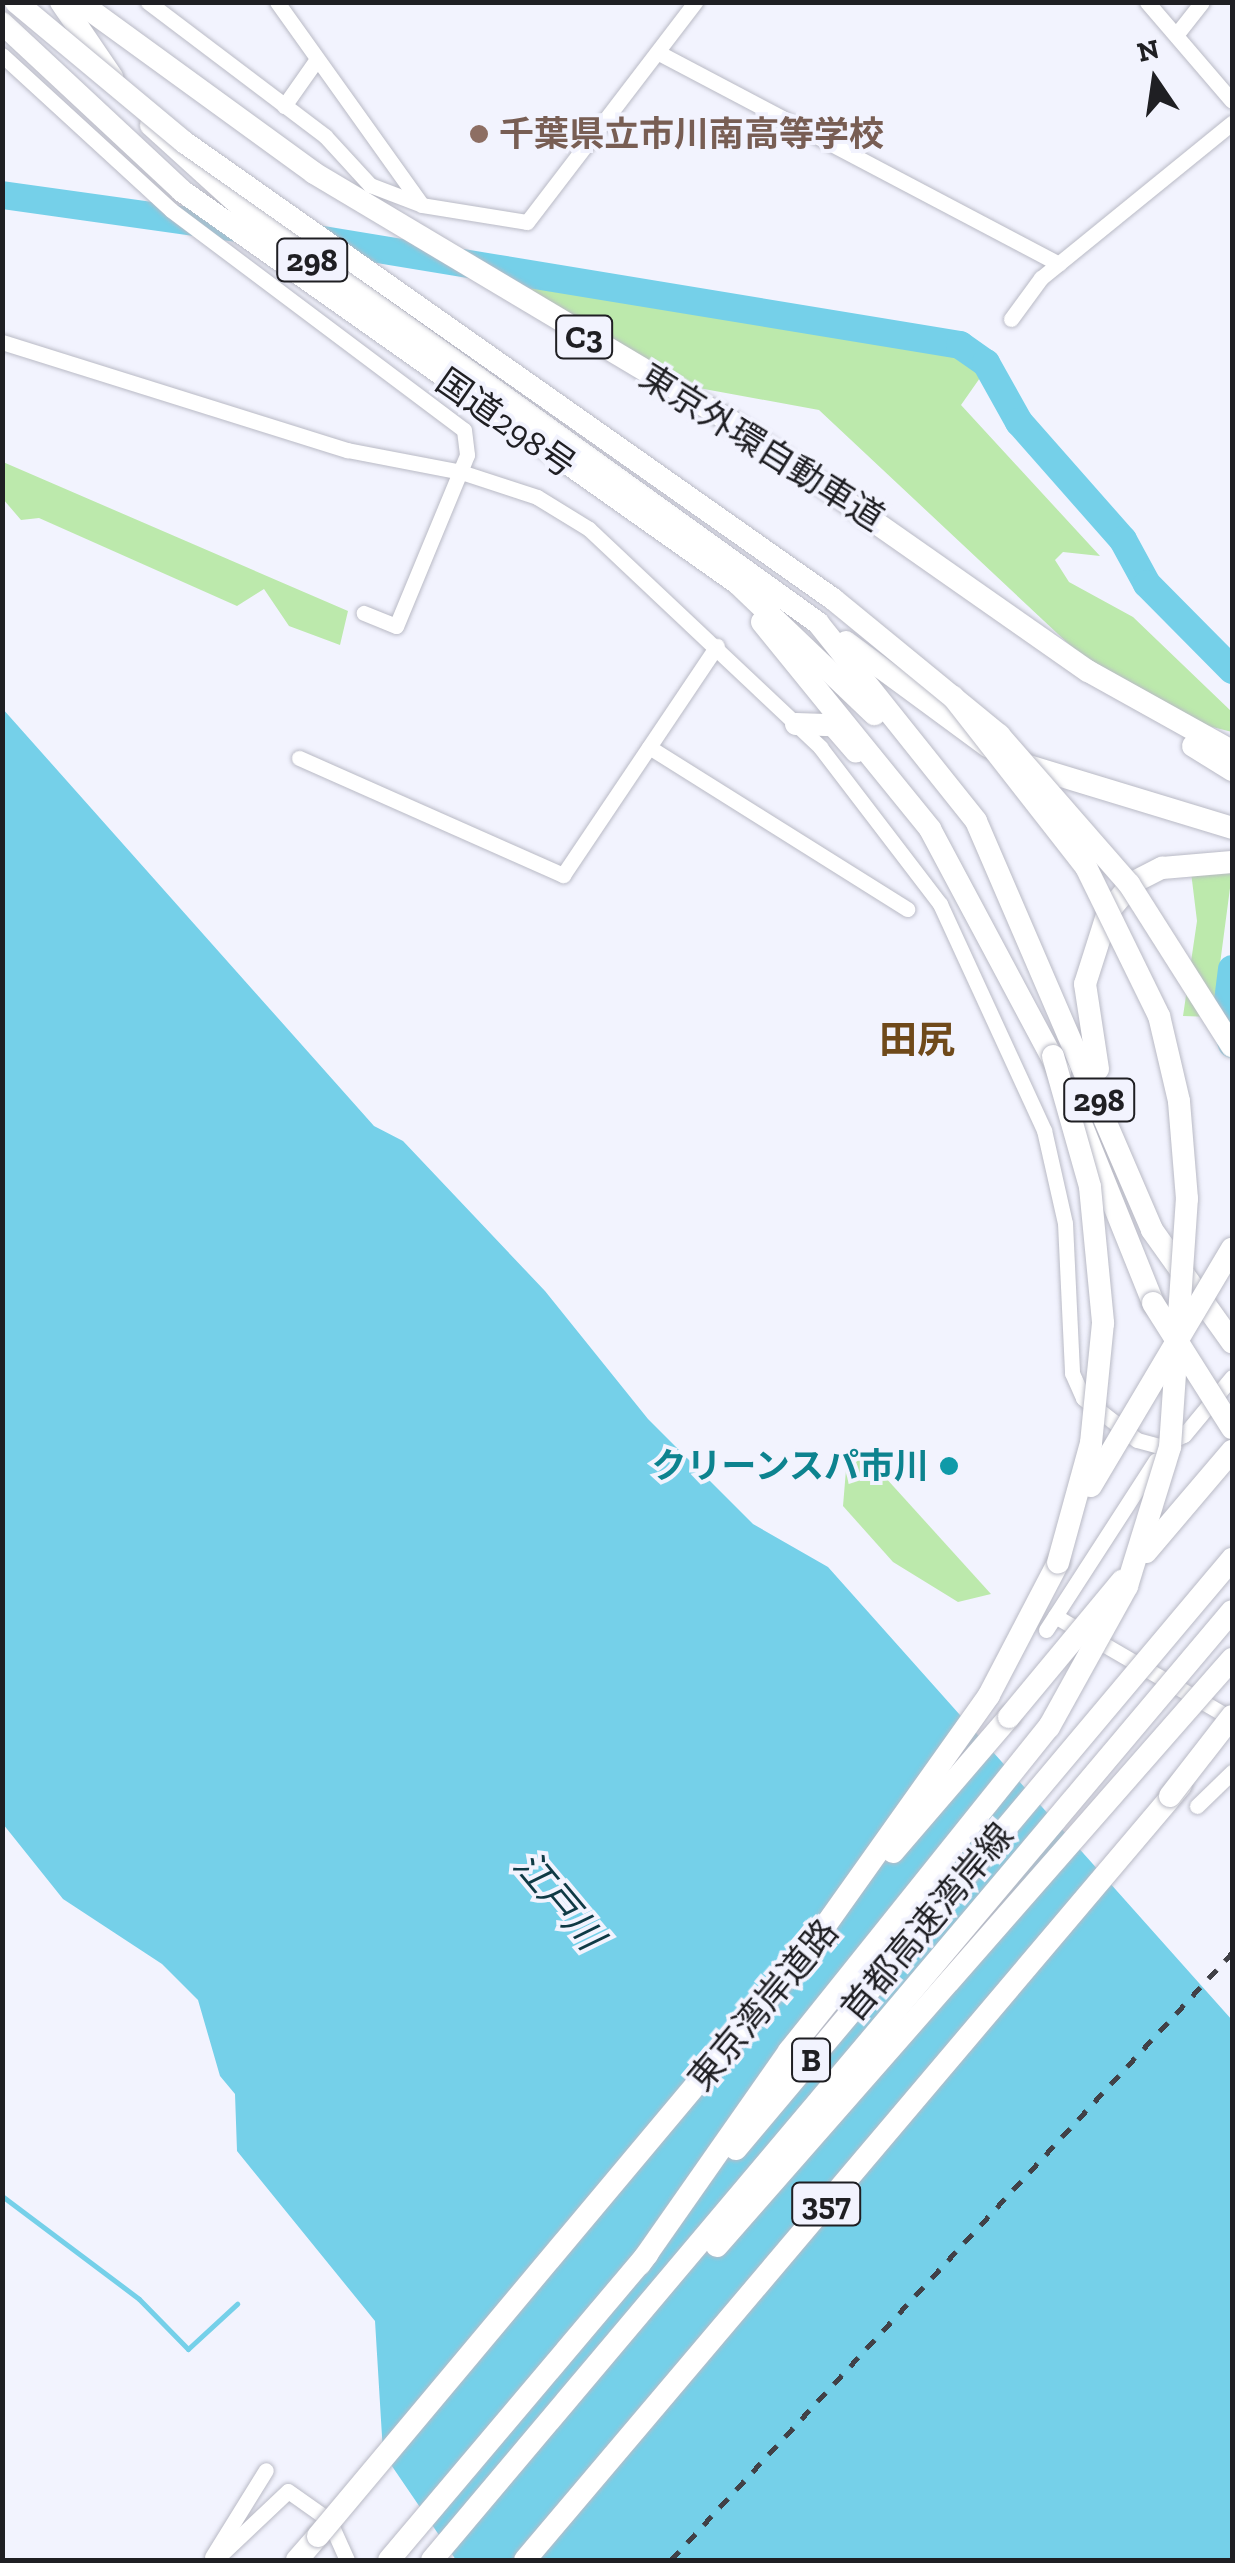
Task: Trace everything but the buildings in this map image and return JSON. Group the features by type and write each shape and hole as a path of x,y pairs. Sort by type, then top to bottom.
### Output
{"highway":[{"name":"C3","path":"16,2 184,142 714,512 952,697"},
{"name":"国道298号","path":"61,2 132,103 193,168 818,623 938,768 984,847 1101,1105 1152,1230 1232,1342"},
{"name":"東京外環自動車道","path":"79,2 314,172 817,476 1088,671"},
{"name":"国道298号","path":"2,23 144,159 782,621 984,847"},
{"path":"621,504 805,667 962,881 1008,962 1053,1056 1152,1303 1232,1428"},
{"path":"818,623 1025,766 1225,826"},
{"path":"1088,671 1232,751"},
{"path":"1088,671 1232,770"},
{"path":"952,697 1032,768 1107,856 1232,1046"},
{"path":"640,2264 789,2051 1068,1696 1127,1586 1170,1448 1187,1198 1179,1101 1159,1016 1086,867 952,697"},
{"path":"796,724 824,722 840,731 962,881"},
{"path":"1101,1105 1084,1006 1098,930 1146,874 1228,861"},
{"path":"1053,1056 1090,1187 1103,1322 1092,1444 1058,1562"},
{"path":"803,1957 989,1695 1058,1562 1111,1445 1177,1332 1232,1249"},
{"path":"1177,1332 1232,1264"},
{"name":"東京湾岸道路","path":"297,2560 1232,1452"},
{"name":"首都高速湾岸線","path":"390,2560 1232,1559"},
{"name":"首都高速湾岸線","path":"432,2560 1232,1610"},
{"path":"570,2397 821,2135 1232,1658"},
{"name":"357","path":"526,2560 1170,1796 1232,1717"},
{"path":"1170,1796 1232,1732"}],"street":[{"path":"148,2 284,106 370,185 422,204 526,222 696,2"},
{"path":"277,2 422,204"},
{"path":"1147,2 1232,100"},
{"path":"1176,35 1202,2"},
{"path":"659,53 1059,264"},
{"path":"2,54 105,149 321,321 460,424 468,447 461,472 396,626 364,613"},
{"path":"284,106 317,59"},
{"path":"1011,319 1059,264 1232,124"},
{"path":"2,342 347,450 461,472 575,518 717,646 796,724 902,846 978,975 1055,1171 1076,1388 1137,1440 1160,1446 1184,1434 1232,1377"},
{"path":"299,758 563,874 717,646"},
{"path":"649,748 907,909"},
{"path":"1160,1446 1145,1485 1051,1623 1232,1717"},
{"path":"1197,1806 1232,1772"},
{"path":"212,2560 266,2470"},
{"path":"212,2560 288,2491 329,2520 347,2560"}],"green space":[{"path":"540,284 928,345 974,363 982,375 961,405 1100,556 1063,552 1055,560 1069,582 1133,617 1232,712 1232,732 1181,719 1074,649 819,410 677,384 527,287"},
{"path":"3,462 348,611 340,645 289,626 264,589 237,606 39,518 21,520 3,499"},
{"path":"1191,872 1232,873 1213,1017 1183,1016 1197,921"},
{"path":"865,1455 991,1594 958,1602 893,1562 843,1506 846,1470"}],"water":[{"name":"江戸川","path":"2,708 374,1126 403,1141 545,1291 648,1419 753,1524 828,1567 1232,2020 1232,2560 456,2560 383,2453 375,2321 237,2151 235,2094 220,2076 198,2000 162,1964 63,1899 3,1824"}],"waterway":[{"path":"2,195 244,229"},
{"path":"311,238 960,345 986,363 1019,422 1123,540 1147,584 1232,670"},
{"path":"1232,969 1225,1025 1232,1044"},
{"path":"2,2196 139,2299 188,2349 237,2304"}],"railway":[{"path":"671,2560 1232,1953"}],"place":[{"name":"千葉県立市川南高等学校","path":"479,134"},
{"name":"クリーンスパ市川","path":"949,1466"}],"district":[{"name":"田尻","path":"917,1041"}]}
